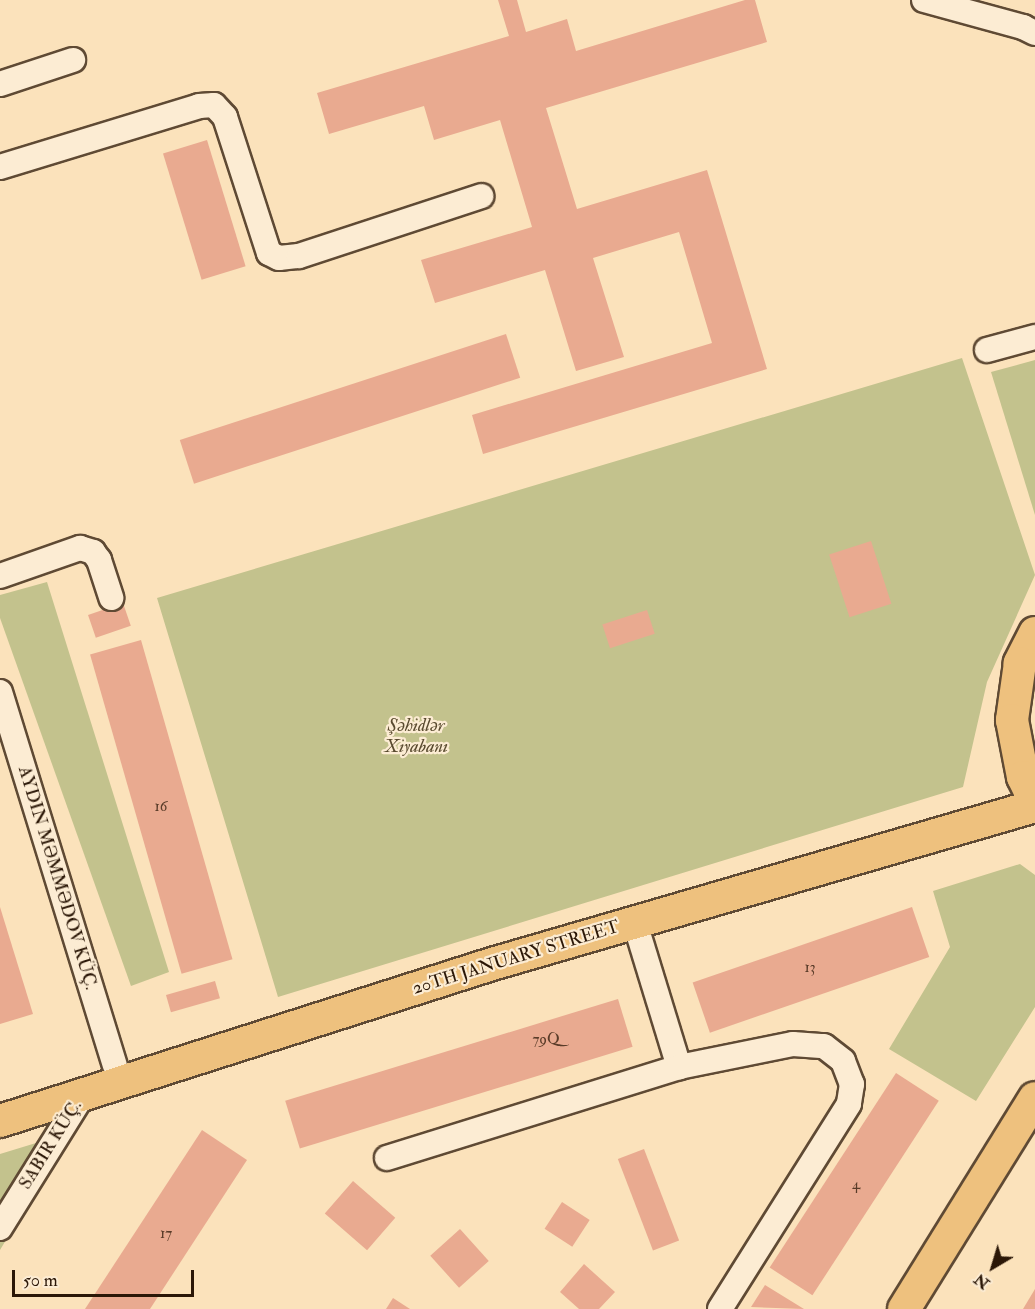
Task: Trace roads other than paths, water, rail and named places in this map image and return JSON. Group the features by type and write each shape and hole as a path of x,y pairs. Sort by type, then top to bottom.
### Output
{"main road":[{"path":"1035,633 1020,663 1012,720 1023,777 1035,804"},
{"name":"20TH JANUARY STREET","path":"0,1121 492,964 1035,804"},
{"path":"904,1309 1035,1098"}],"street":[{"path":"924,0 1023,27 1035,33"},
{"path":"0,84 73,60"},
{"path":"0,167 199,106 214,105 225,117 269,253 279,258 299,256 481,196"},
{"path":"987,350 1035,337"},
{"path":"0,576 80,548 93,552 99,560 111,598"},
{"path":"0,692 115,1065"},
{"path":"635,923 679,1067"},
{"path":"387,1158 679,1067 793,1044 824,1046 843,1061 852,1084 849,1104 720,1309"},
{"name":"SABIR KÜÇ.","path":"0,1228 84,1093"}],"park label":[{"name":"Şəhidlər Xiyabanı","path":"416,737"}]}
